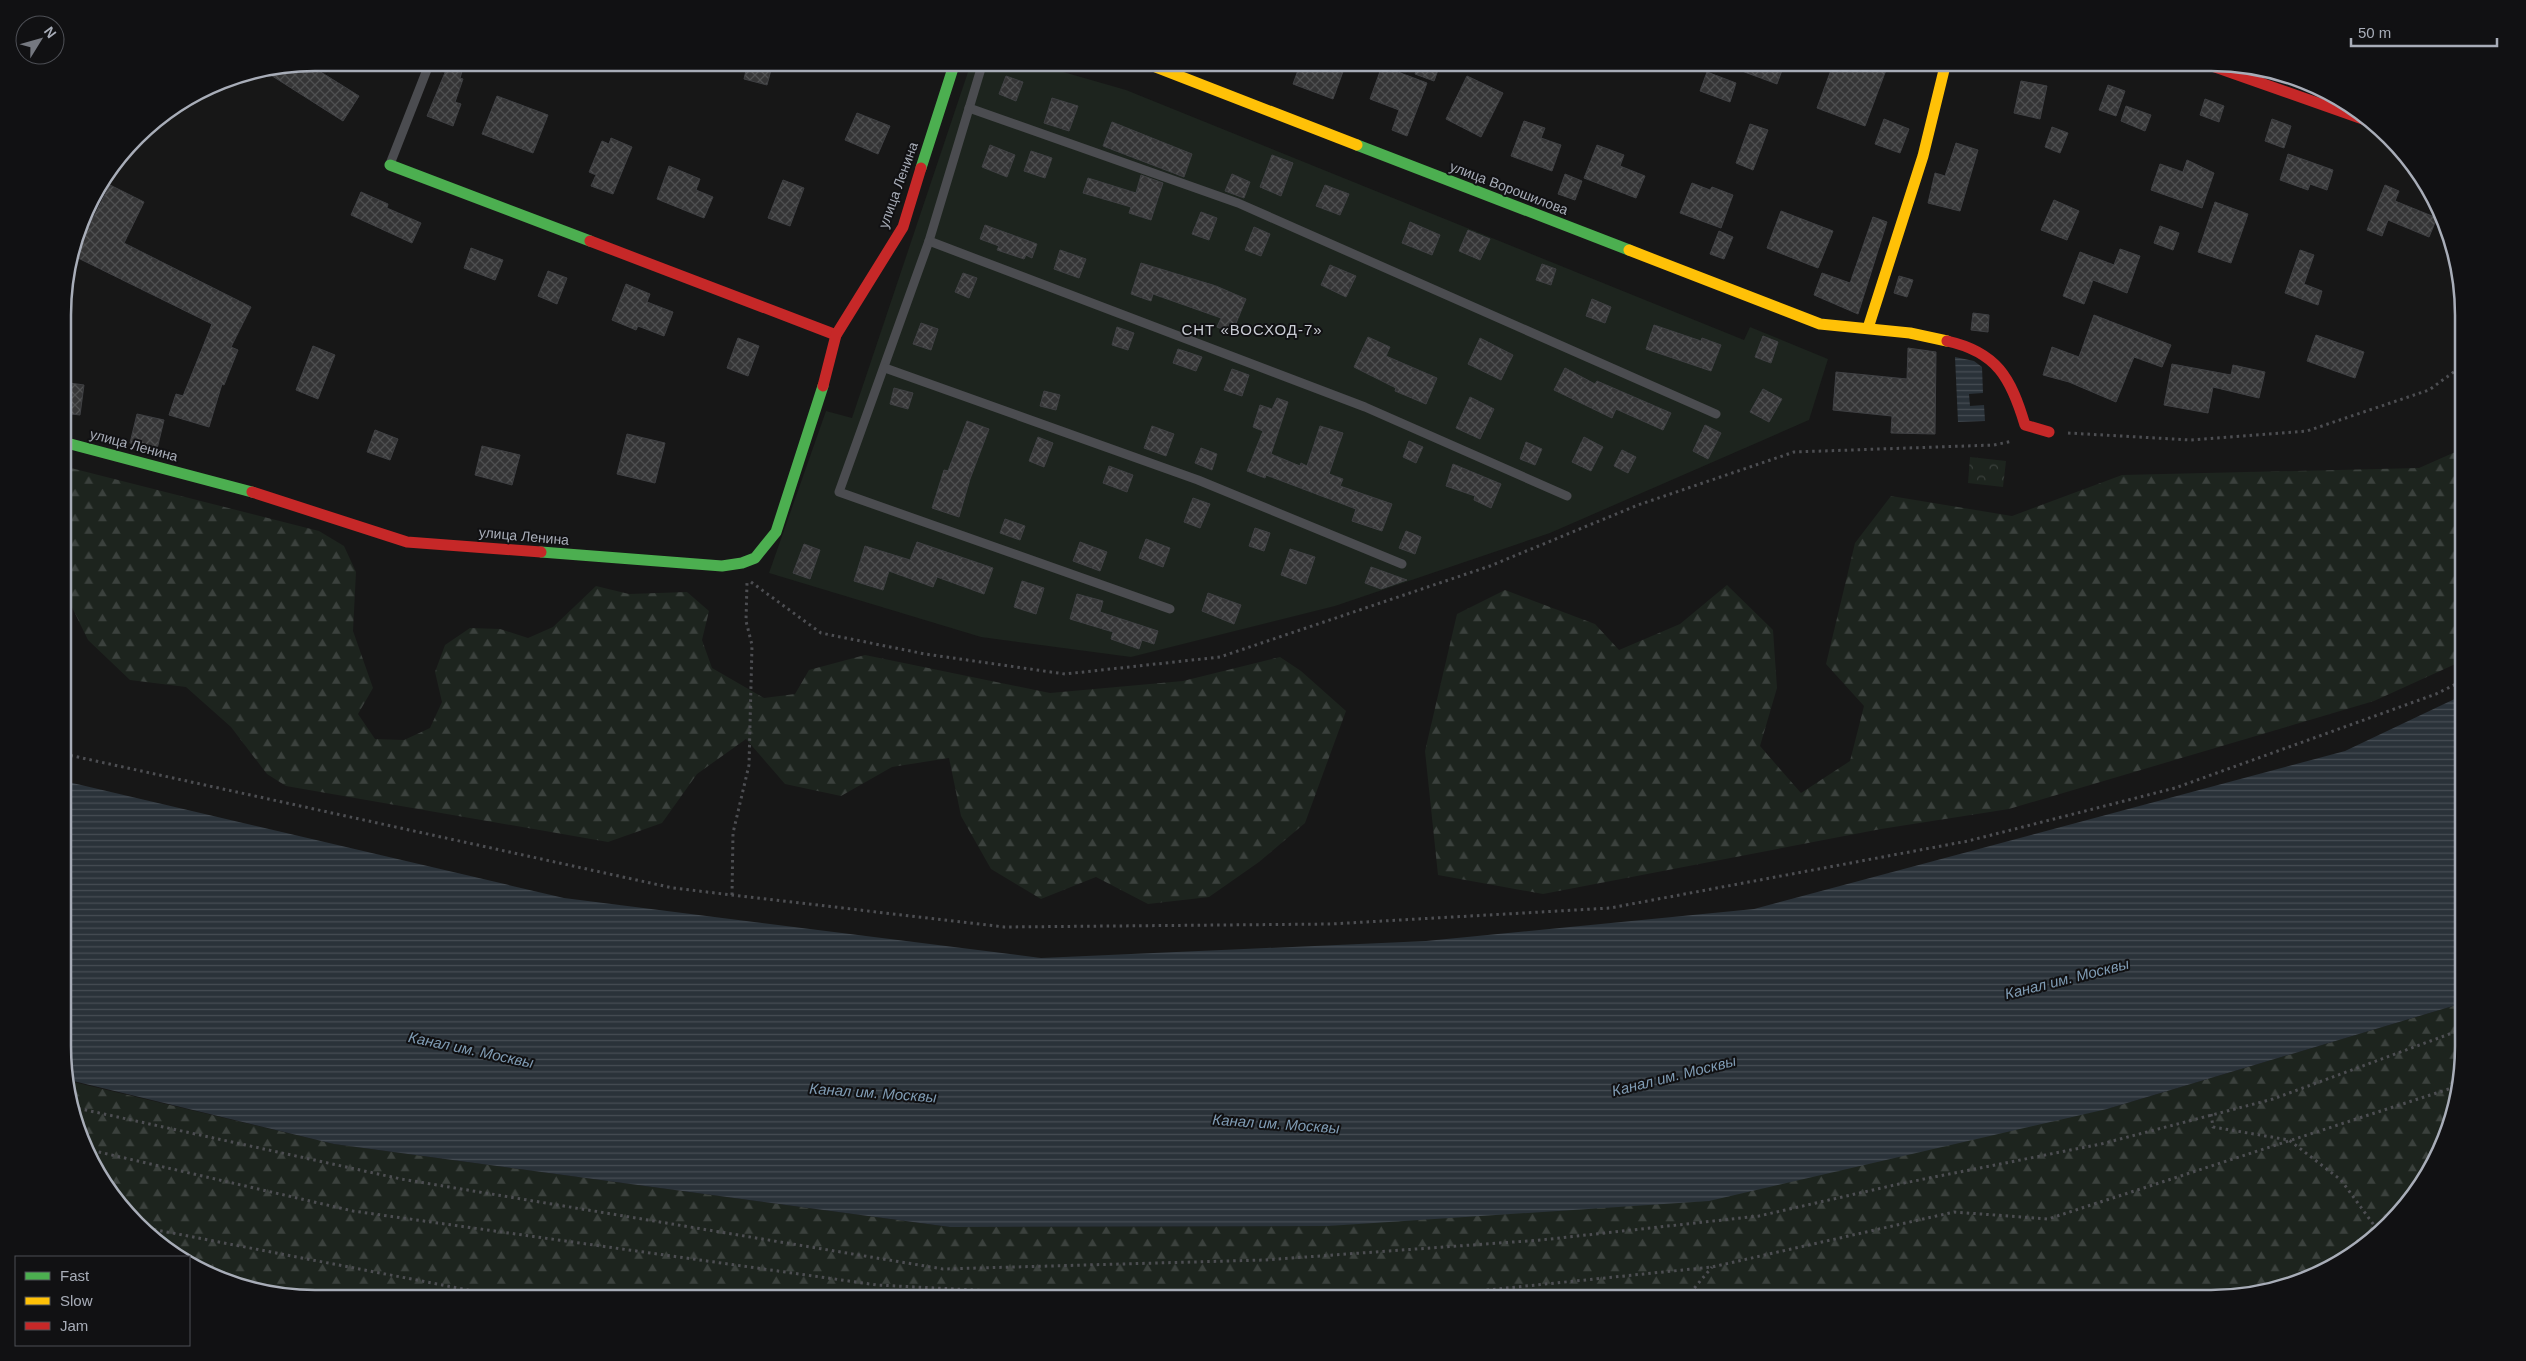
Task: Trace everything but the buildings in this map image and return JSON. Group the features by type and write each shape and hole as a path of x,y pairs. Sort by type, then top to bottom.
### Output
{"street":[{"name":"улица Ленина","path":"71,444 275,498 407,542 722,566 747,563 762,554 776,532 829,369 836,335 903,227 953,71"},
{"name":"улица Ворошилова","path":"1166,71 1820,324 1916,335 1975,348 1990,358 2008,379 2017,398 2025,425 2049,432"},
{"path":"1868,328 1923,156 1944,71"},
{"path":"2230,72 2349,115"},
{"path":"390,165 836,335"}],"lane":[{"path":"390,165 427,71"},
{"path":"980,71 929,241 839,492 1170,609"},
{"path":"969,108 1238,203 1716,414"},
{"path":"929,241 1365,407 1567,496"},
{"path":"885,368 1198,480 1402,564"}],"path":[{"path":"2049,432 2190,440 2307,432 2429,390 2455,371"},
{"path":"732,895 733,834 749,765 752,644 746,621 747,579 821,633 925,654 1065,674 1220,657 1490,566 1638,505 1794,452 1994,445 2022,439"},
{"path":"71,756 673,888 1004,927 1331,924 1610,908 1968,841 2175,788 2436,694 2455,684"},
{"path":"80,1109 401,1179 944,1270 1264,1260 1541,1240 1759,1216 1899,1184 2101,1144 2273,1099 2455,1032"},
{"path":"1486,1290 1712,1267 1954,1212 2048,1219 2451,1088"},
{"path":"2211,1114 2213,1127 2289,1140 2341,1180 2375,1226"},
{"path":"95,1151 353,1211 877,1285 974,1290"},
{"path":"157,1231 468,1290"},
{"path":"1693,1290 1712,1267"}],"green space":[{"path":"968,71 1060,71 1126,90 1744,340 1750,327 1828,359 1809,420 1550,533 1335,606 1131,657 981,637 769,573 826,411 852,418"},
{"path":"2455,452 2455,664 2374,701 2009,809 1881,829 1543,894 1438,875 1425,751 1457,614 1505,590 1595,624 1619,650 1680,624 1727,585 1773,630 1777,688 1760,746 1801,793 1850,761 1864,706 1826,664 1855,543 1891,496 2012,516 2122,475 2419,468"},
{"path":"1970,457 2006,461 2003,487 1968,483"},
{"path":"71,468 319,531 344,546 356,572 353,631 373,688 358,714 375,739 404,740 430,728 442,702 435,672 445,645 470,628 500,629 528,638 553,627 596,586 629,594 687,592 709,611 702,640 712,668 764,698 795,694 809,670 865,655 1050,693 1183,681 1280,657 1301,671 1346,711 1305,823 1259,862 1209,897 1148,904 1096,877 1041,899 991,869 961,816 949,758 892,767 841,796 785,784 746,739 697,774 662,823 608,842 286,786 267,774 231,727 186,687 130,680 88,640 71,605"},
{"path":"2455,1005 2453,1078 2442,1124 2422,1168 2394,1207 2372,1229 2346,1249 2319,1265 2289,1277 2259,1285 2211,1290 315,1290 283,1288 237,1277 207,1265 180,1249 154,1229 132,1207 112,1181 96,1154 84,1124 74,1082 334,1144 950,1227 1328,1226 2107,1109"}],"water":[{"path":"1955,357 1974,361 1982,367 1983,393 1969,394 1970,406 1984,405 1985,421 1958,422"},
{"name":"Канал им. Москвы","path":"2455,699 2455,1005 2107,1109 1709,1201 1328,1226 950,1227 334,1144 74,1081 73,1078 71,1046 71,783 564,898 1041,958 1426,941 1754,909 2345,751"}],"traffic: fast":[{"path":"921,168 952,71"},
{"path":"1357,145 1629,250"},
{"path":"390,165 590,241"},
{"path":"541,552 722,566 742,563 755,558 776,532 823,386"},
{"path":"71,444 252,492"}],"traffic: slow":[{"path":"1166,71 1357,145"},
{"path":"1868,328 1923,156 1944,71"},
{"path":"1629,250 1820,324 1910,333 1947,341"}],"traffic: jam":[{"path":"2230,72 2349,114"},
{"path":"823,386 836,335 903,227 921,168"},
{"path":"590,241 836,335"},
{"path":"1947,341 1978,352 1990,360 2007,381 2020,408 2025,425 2049,432"},
{"path":"252,492 407,542 541,552"}],"district":[{"name":"СНТ «ВОСХОД-7»","path":"1252,330"}]}
